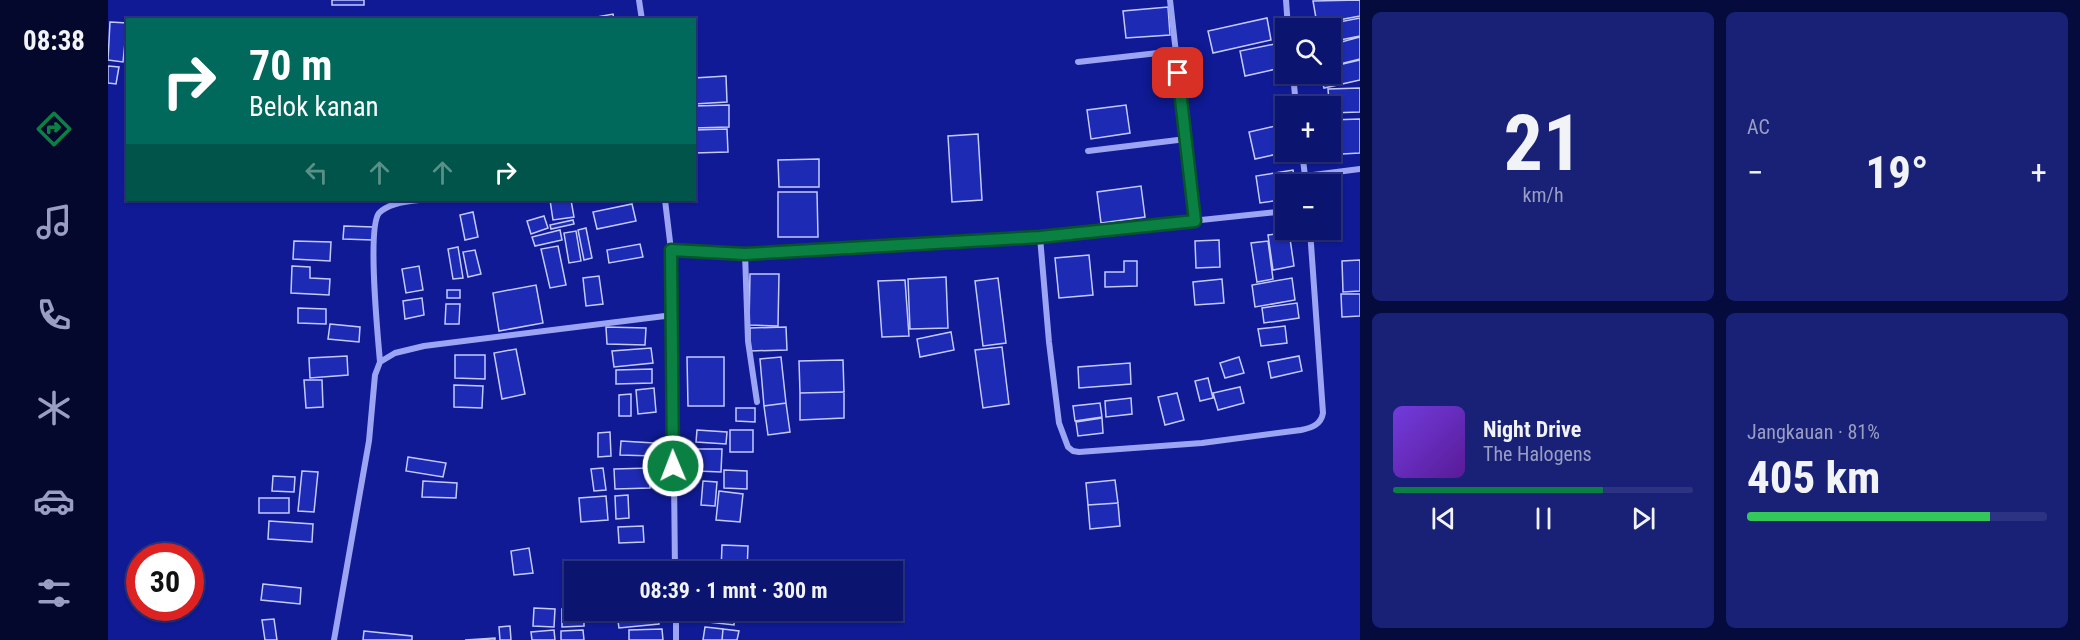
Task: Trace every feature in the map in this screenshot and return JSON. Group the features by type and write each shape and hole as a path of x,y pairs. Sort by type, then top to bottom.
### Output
{"street":[{"path":"639,0 642,18"},
{"path":"1170,0 1195,221"},
{"path":"1286,0 1287,18"},
{"path":"1078,62 1176,51"},
{"path":"1088,150 1186,139"},
{"path":"1321,174 1360,169"},
{"path":"334,640 369,441 375,375 380,362 374,260 376,222 379,213 388,207 415,201"},
{"path":"665,201 671,250 673,315 675,561"},
{"path":"671,250 745,254 1040,237 1275,212"},
{"path":"1040,237 1048,342 1059,423 1068,447 1079,452 1202,443 1301,430 1316,425 1322,418 1323,407 1311,240"},
{"path":"745,254 748,341 757,402"},
{"path":"380,362 395,353 424,346 673,315"},
{"path":"676,621 676,640"}],"building":[{"path":"332,0 364,0 364,5 332,5"},
{"path":"1360,0 1360,16 1341,20 1316,18 1313,1"},
{"path":"1168,7 1170,35 1126,38 1123,11"},
{"path":"613,14 614,18 591,18"},
{"path":"1267,18 1271,40 1213,53 1208,31"},
{"path":"1360,18 1360,36 1341,40 1341,22"},
{"path":"110,22 126,23 123,62 108,60"},
{"path":"1360,37 1360,59 1341,64 1341,42"},
{"path":"1275,44 1275,69 1245,76 1240,51"},
{"path":"1360,60 1360,80 1324,88 1323,84 1341,84 1341,64"},
{"path":"108,66 119,67 116,84 108,83"},
{"path":"726,76 727,102 696,104 696,78"},
{"path":"1360,88 1360,112 1341,113 1341,96 1329,96 1328,89"},
{"path":"729,105 729,127 696,128 696,106"},
{"path":"1126,105 1130,133 1091,139 1087,110"},
{"path":"1360,119 1360,153 1341,154 1341,120"},
{"path":"1275,126 1275,154 1255,159 1249,132"},
{"path":"727,129 728,152 696,153 696,130"},
{"path":"978,134 982,200 952,202 948,136"},
{"path":"819,159 819,187 779,187 778,160"},
{"path":"1293,170 1294,174 1275,174 1275,201 1260,203 1256,176"},
{"path":"1141,186 1145,217 1101,223 1097,192"},
{"path":"778,192 817,192 818,237 778,237"},
{"path":"550,201 571,201 574,217 553,220"},
{"path":"632,204 636,221 597,229 593,212"},
{"path":"473,212 478,237 465,240 460,215"},
{"path":"544,216 548,228 531,234 527,221"},
{"path":"573,220 574,224 551,229 550,225"},
{"path":"344,226 373,227 373,240 343,239"},
{"path":"586,228 592,258 584,260 578,230"},
{"path":"560,230 562,240 535,246 532,237"},
{"path":"576,231 581,261 569,263 564,233"},
{"path":"1275,234 1275,240 1290,240 1294,266 1273,270 1268,235"},
{"path":"1219,240 1220,267 1196,268 1195,241"},
{"path":"294,241 331,242 330,261 293,259"},
{"path":"1268,241 1273,279 1257,282 1251,243"},
{"path":"640,244 643,257 609,263 607,250"},
{"path":"558,246 566,285 550,288 541,249"},
{"path":"458,247 463,278 453,279 448,249"},
{"path":"475,250 481,274 468,277 463,252"},
{"path":"1089,255 1093,295 1059,298 1055,258"},
{"path":"1360,260 1360,291 1343,292 1342,261"},
{"path":"1124,261 1137,261 1137,286 1105,287 1105,272 1124,272"},
{"path":"292,266 310,267 310,278 330,279 329,295 291,293"},
{"path":"419,266 423,290 406,293 402,269"},
{"path":"750,274 779,274 778,326 749,325"},
{"path":"599,276 603,304 586,306 583,278"},
{"path":"946,277 948,328 910,329 908,279"},
{"path":"998,278 1006,343 983,346 975,281"},
{"path":"1292,278 1295,300 1255,307 1252,285"},
{"path":"1222,279 1224,303 1195,305 1193,282"},
{"path":"905,280 909,336 882,337 878,281"},
{"path":"536,285 543,323 499,331 493,293"},
{"path":"447,290 460,290 460,298 447,298"},
{"path":"1341,294 1360,294 1360,316 1342,317"},
{"path":"422,298 424,315 405,319 403,301"},
{"path":"1297,303 1299,318 1264,323 1262,308"},
{"path":"446,304 460,304 459,324 445,324"},
{"path":"298,308 326,309 326,324 298,323"},
{"path":"330,324 360,327 359,342 328,339"},
{"path":"1285,326 1287,343 1261,346 1258,329"},
{"path":"606,327 646,328 645,345 607,344"},
{"path":"786,327 787,350 750,351 750,328"},
{"path":"951,332 954,350 920,357 917,339"},
{"path":"1002,347 1009,404 983,408 975,350"},
{"path":"651,348 653,363 614,367 612,351"},
{"path":"516,349 525,394 502,399 494,353"},
{"path":"455,355 485,355 485,379 455,378"},
{"path":"347,356 348,375 310,378 309,358"},
{"path":"1299,356 1302,371 1271,378 1268,362"},
{"path":"687,357 724,357 724,406 688,406"},
{"path":"781,357 786,403 764,406 760,359"},
{"path":"1239,357 1244,373 1225,378 1220,363"},
{"path":"843,360 844,392 800,393 799,361"},
{"path":"1130,363 1131,384 1079,388 1078,367"},
{"path":"652,369 652,383 616,384 616,370"},
{"path":"1208,378 1213,398 1200,401 1195,381"},
{"path":"304,380 322,380 323,407 306,408"},
{"path":"454,385 483,386 482,408 454,407"},
{"path":"1240,387 1244,403 1218,410 1213,393"},
{"path":"654,388 656,412 638,414 636,390"},
{"path":"844,392 844,418 800,420 800,393"},
{"path":"1177,393 1184,420 1165,425 1158,397"},
{"path":"631,394 631,416 619,416 619,395"},
{"path":"1131,398 1132,414 1106,417 1105,401"},
{"path":"786,403 790,432 768,435 764,406"},
{"path":"1100,403 1102,417 1075,421 1073,406"},
{"path":"736,408 755,408 755,422 736,421"},
{"path":"1102,418 1103,433 1078,436 1076,422"},
{"path":"697,430 727,432 726,444 696,442"},
{"path":"730,430 753,430 753,452 730,452"},
{"path":"610,432 611,456 598,457 598,433"},
{"path":"621,441 654,443 654,456 620,455"},
{"path":"698,449 722,449 721,472 697,471"},
{"path":"408,457 446,463 443,477 406,471"},
{"path":"603,468 606,490 594,491 591,469"},
{"path":"650,468 650,488 615,489 614,469"},
{"path":"724,470 747,471 747,489 724,488"},
{"path":"302,471 318,472 314,512 298,511"},
{"path":"273,476 295,477 294,492 272,491"},
{"path":"1115,480 1118,503 1088,505 1086,483"},
{"path":"423,481 457,483 456,498 422,497"},
{"path":"703,481 717,482 715,506 701,505"},
{"path":"719,491 743,494 740,522 716,520"},
{"path":"628,495 629,518 616,519 615,496"},
{"path":"606,496 608,520 581,522 579,498"},
{"path":"259,498 289,498 289,513 259,513"},
{"path":"1118,503 1120,526 1090,529 1088,505"},
{"path":"269,521 313,524 312,542 268,539"},
{"path":"643,526 644,542 619,543 618,527"},
{"path":"722,545 748,546 747,561 721,561"},
{"path":"529,548 533,573 514,575 511,551"},
{"path":"263,584 301,588 300,604 261,600"},
{"path":"534,608 555,609 554,627 533,626"},
{"path":"562,609 564,609 564,621 584,621 584,626 562,627"},
{"path":"274,619 277,640 265,640 262,620"},
{"path":"618,621 659,621 659,624 619,628"},
{"path":"700,621 734,621 734,625"},
{"path":"510,626 511,640 500,640 499,627"},
{"path":"705,627 723,629 722,640 703,640"},
{"path":"662,629 663,640 629,640 629,630"},
{"path":"723,629 739,631 737,640 722,640"},
{"path":"554,630 555,640 532,640 531,632"},
{"path":"583,630 584,640 561,640 561,631"},
{"path":"364,631 412,636 412,640 363,640"},
{"path":"495,638 495,640 465,640"}],"route":[{"path":"673,466 671,250 745,254 1040,237 1195,221 1178,73"}]}
